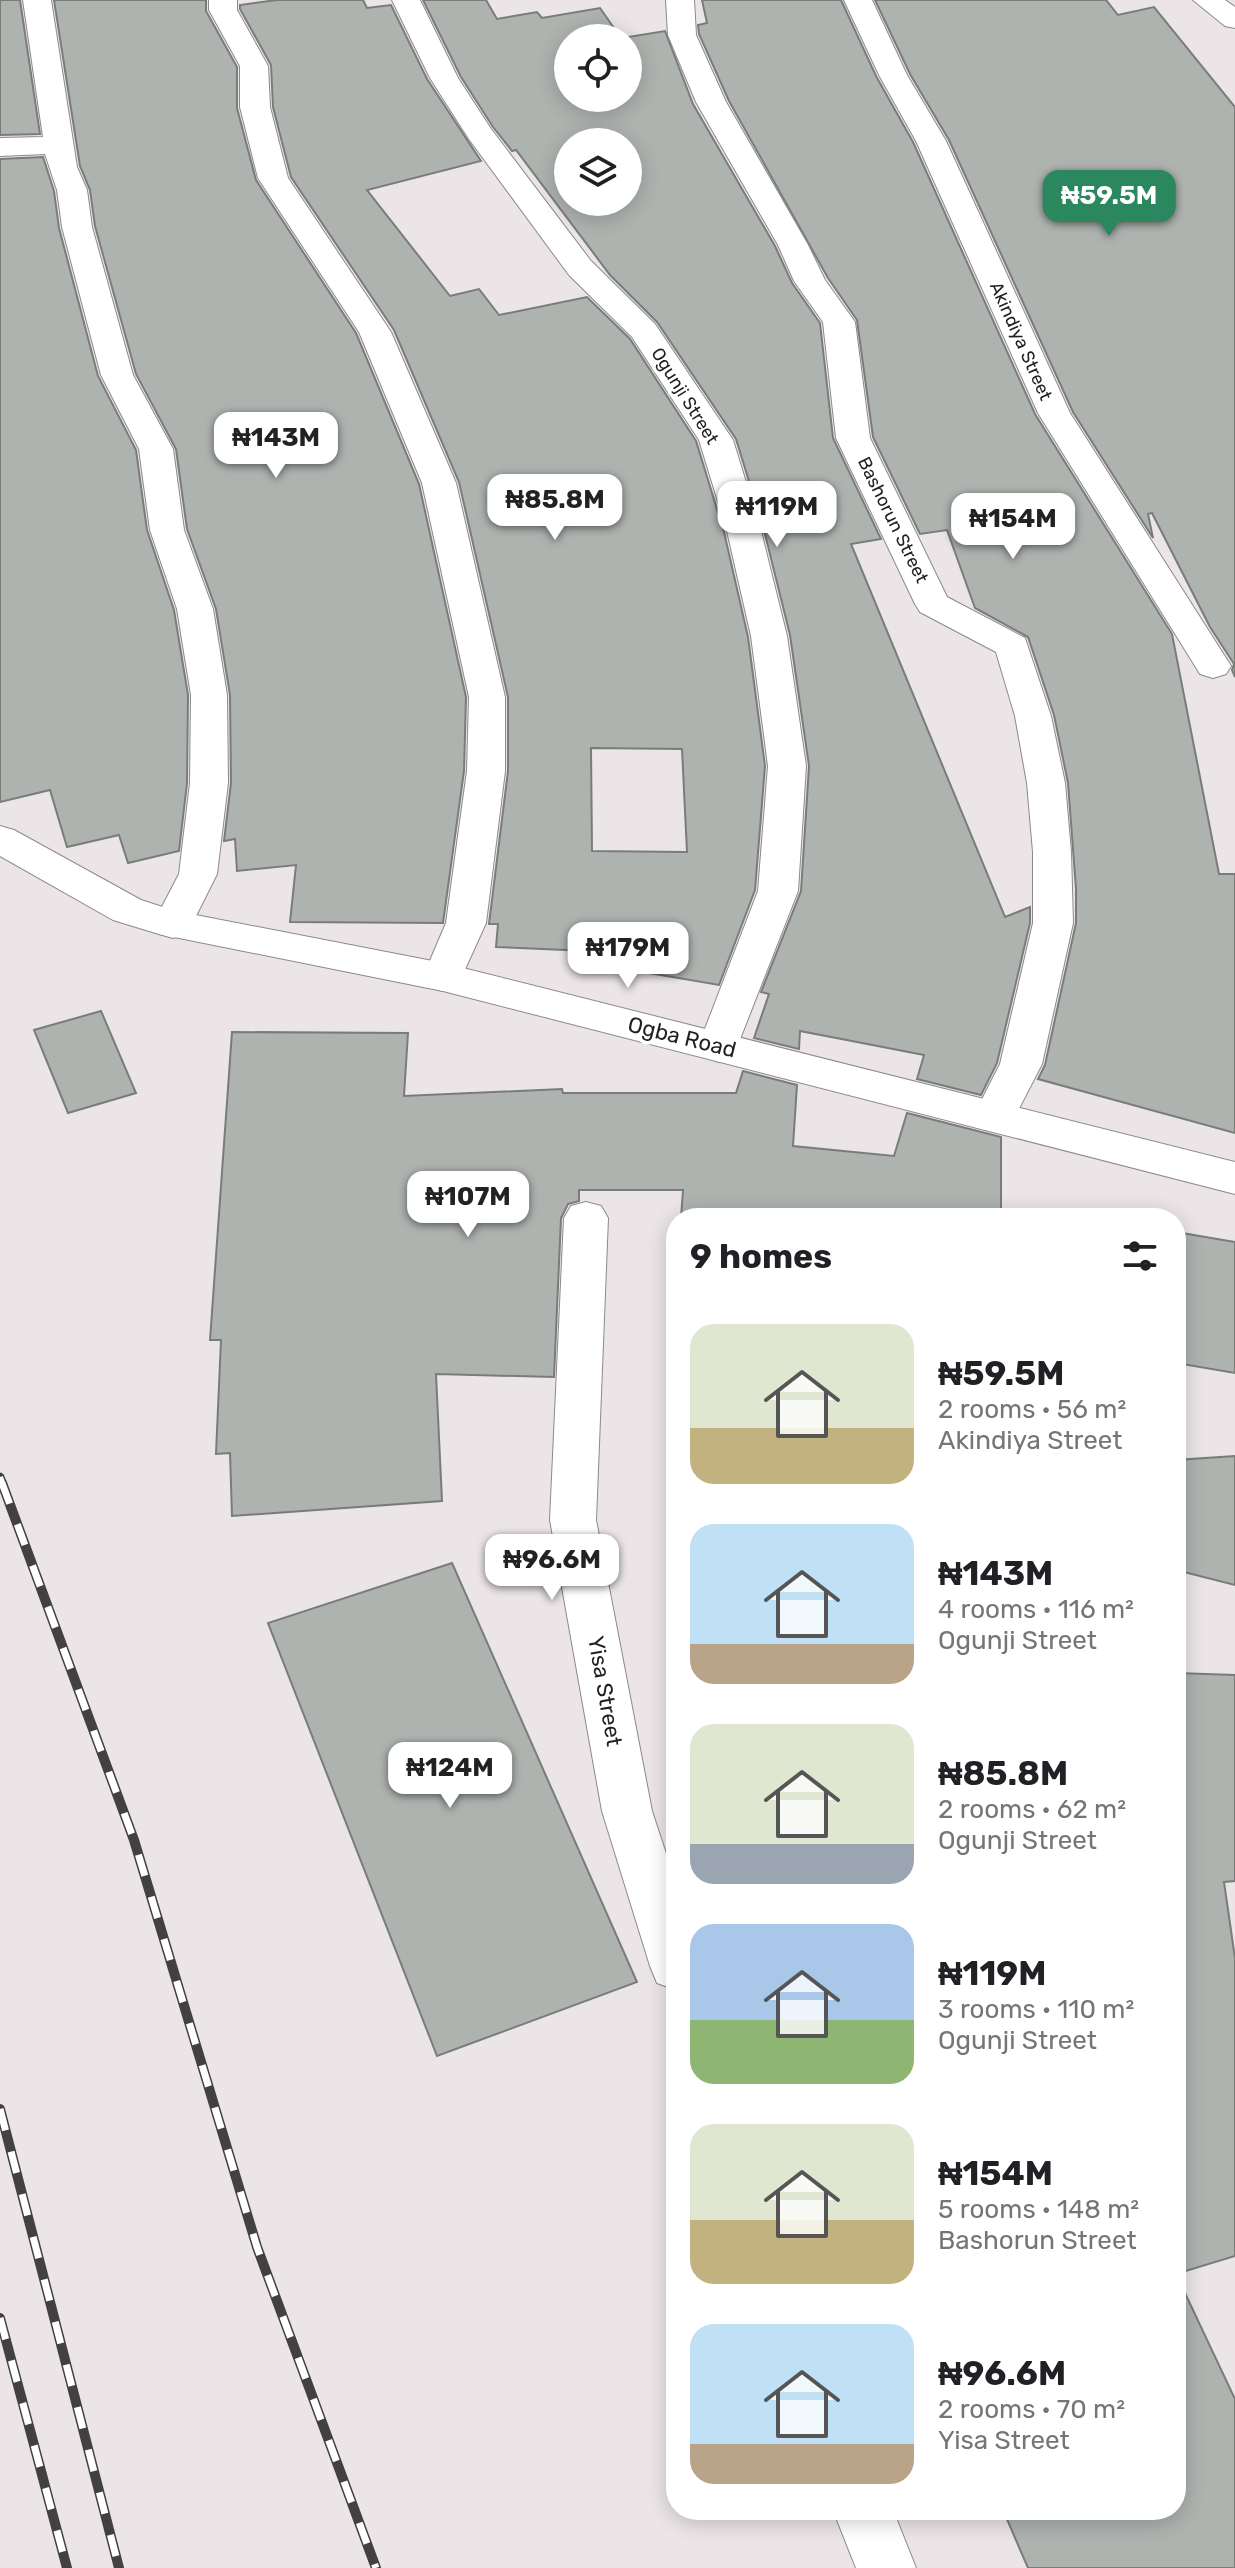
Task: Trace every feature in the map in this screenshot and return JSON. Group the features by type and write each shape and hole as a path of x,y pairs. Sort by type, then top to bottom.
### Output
{"street":[{"path":"37,0 62,167 72,190 77,227 117,375 156,449 167,530 195,609 209,695 209,783 198,874 173,924"},
{"path":"223,0 223,10 254,66 255,107 273,178 375,332 439,483 487,697 486,771 466,923 443,977"},
{"name":"Ogunji Street","path":"406,0 444,78 479,133 580,268 644,331 716,440 744,531 769,636 787,766 778,891 719,1047"},
{"name":"Bashorun Street","path":"680,0 682,35 711,102 793,245 810,281 839,322 853,438 933,604 1012,646 1033,716 1047,797 1053,923 1021,1064 994,1117"},
{"name":"Akindiya Street","path":"858,0 893,75 931,141 1054,413 1213,666"},
{"path":"1207,0 1235,20"},
{"path":"0,147 59,145"},
{"name":"Ogba Road","path":"0,839 127,910 173,924 443,977 1235,1178"},
{"name":"Yisa Street","path":"586,1218 573,1520 627,1811 666,1934"},
{"path":"867,2520 886,2568"}],"building":[{"path":"0,0 20,0 40,134 0,135"},
{"path":"54,0 206,0 206,11 237,67 237,108 256,180 356,333 419,484 466,697 464,771 443,923 290,922 296,865 237,871 235,839 224,841 231,783 230,695 216,609 187,529 176,449 136,374 95,226 90,190 80,166"},
{"path":"277,0 363,0 367,8 391,5 427,79 481,161 367,190 450,296 479,289 499,315 587,297 630,339 696,441 724,532 748,637 765,766 755,890 719,985 584,962 588,951 496,947 498,924 489,924 508,771 508,697 459,482 394,330 291,177 273,107 271,65 240,5","holes":["591,748 682,749 687,852 592,851"]},
{"path":"423,0 486,0 497,19 537,12 542,18 600,8 611,24 554,24 554,112 642,112 642,35 665,31 693,104 775,246 792,283 820,323 833,438 881,539 851,544 1005,917 1030,907 1030,923 997,1063 981,1095 917,1079 924,1055 800,1031 799,1049 754,1038 769,994 761,992 801,891 809,766 790,635 764,530 736,439 657,322 610,275 566,216 642,216 642,128 554,128 554,201 516,150 512,151 461,77"},
{"path":"702,0 841,0 876,76 913,142 1035,414 1172,634 1219,874 1235,874 1235,1133 1038,1079 1045,1065 1076,923 1068,783 1054,715 1028,637 975,608 947,530 920,534 873,437 857,320 828,278 729,101 699,34 698,25 707,23"},
{"path":"875,0 1106,0 1118,15 1154,7 1235,107 1235,677 1232,670 1234,664 1210,627 1152,513 1148,514 1153,538 1073,412 949,140 910,74"},
{"path":"43,157 98,376 136,450 147,530 174,610 188,695 187,783 179,851 128,863 119,835 67,847 50,790 0,802 0,159"},
{"path":"101,1011 136,1093 68,1113 34,1030"},
{"path":"232,1032 408,1033 404,1096 562,1089 563,1093 736,1093 743,1071 797,1085 793,1146 894,1156 907,1113 1001,1137 1001,1208 682,1208 683,1190 579,1190 579,1201 568,1204 561,1218 554,1377 436,1374 442,1501 232,1516 230,1453 216,1454 221,1340 210,1340"},
{"path":"1186,1234 1235,1242 1235,1373 1186,1365"},
{"path":"1235,1456 1235,1585 1186,1573 1186,1459"},
{"path":"452,1563 637,1982 437,2056 268,1623"},
{"path":"1186,1673 1235,1675 1235,1881 1224,1882 1235,1958 1235,2256 1186,2271"},
{"path":"1186,2295 1235,2399 1235,2568 1028,2568 1007,2520 1186,2520"}],"railway":[{"path":"0,1477 3,1485"},
{"path":"2,1483 134,1840 257,2247 376,2568"},
{"path":"0,2109 119,2568"},
{"path":"0,2318 67,2568"}]}
